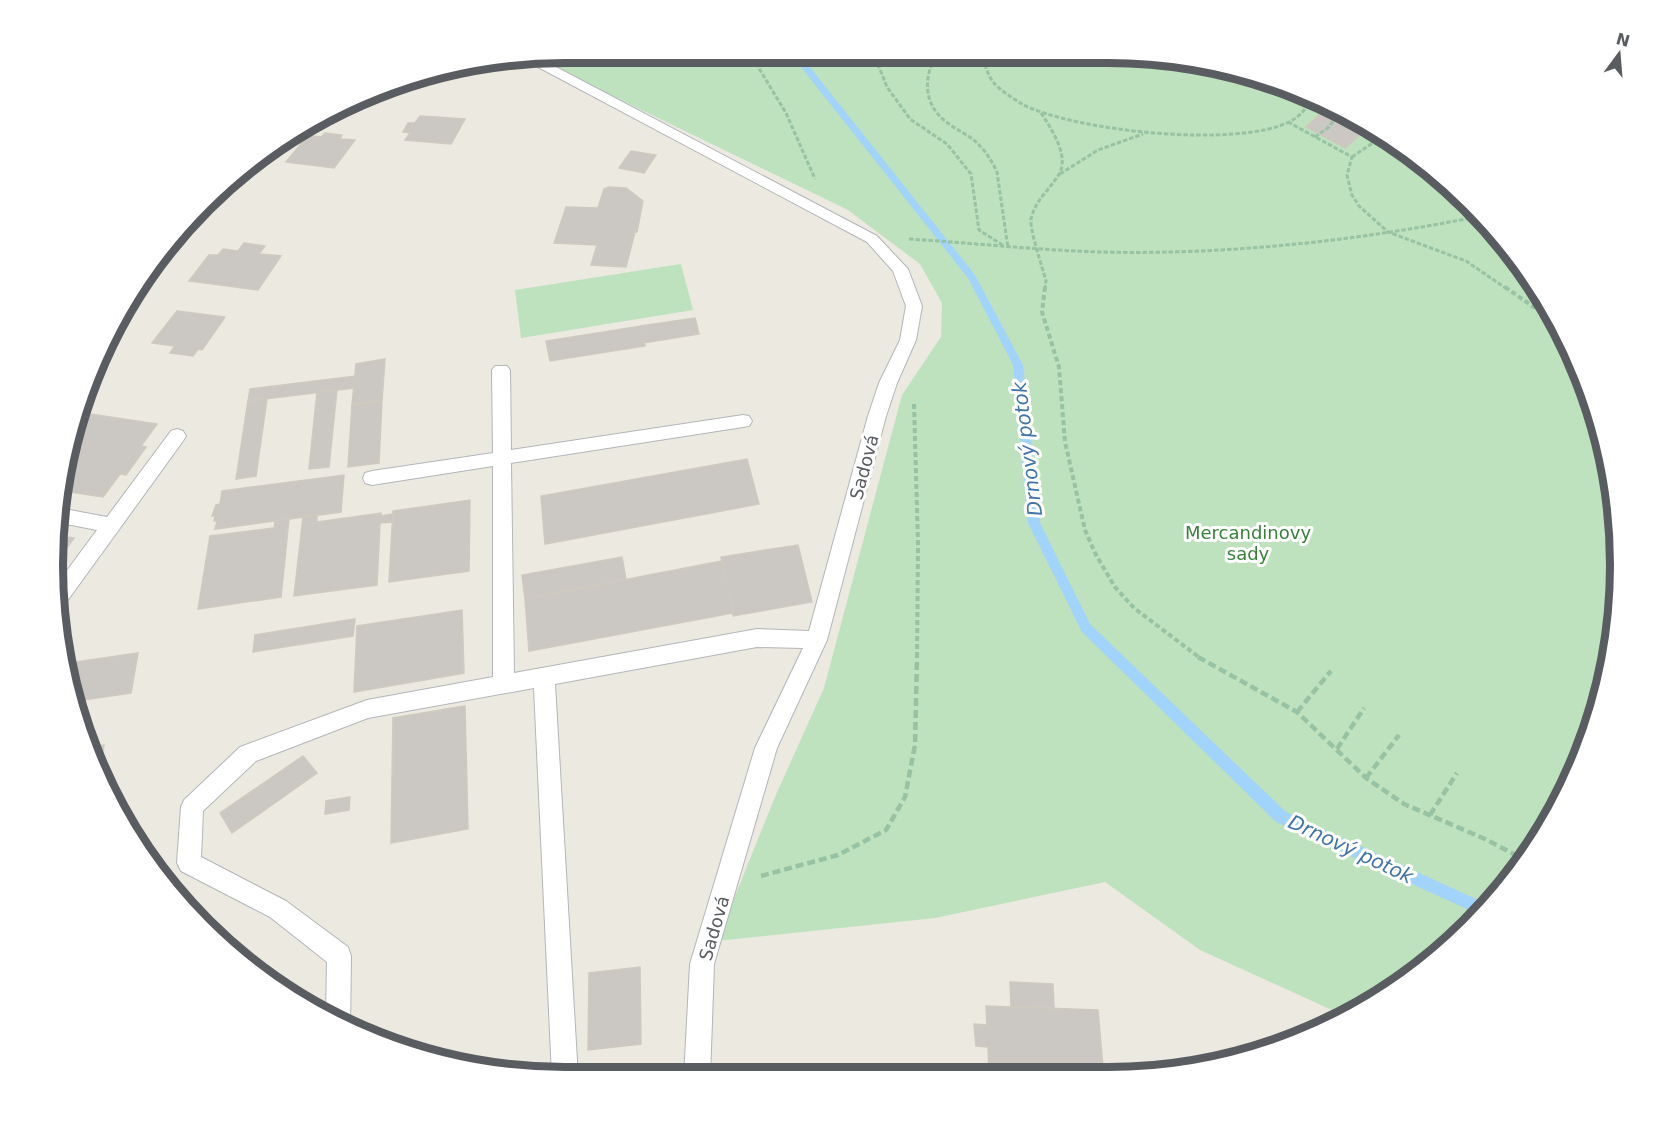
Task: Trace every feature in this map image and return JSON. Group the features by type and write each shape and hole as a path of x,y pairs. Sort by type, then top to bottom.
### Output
{"lane":[{"name":"Sadová","path":"540,64 872,239 900,269 914,306 908,340 888,383 877,416 817,640 766,748 702,964 697,1067"},
{"path":"501,370 504,685"},
{"path":"372,477 743,421"},
{"path":"64,590 177,436"},
{"path":"65,517 112,525"},
{"path":"339,1013 339,956 278,909 189,863 192,807 248,754 367,709 757,638 817,640"},
{"path":"544,677 564,1067"}],"path":[{"path":"757,63 805,150 816,182"},
{"path":"877,63 887,87 910,119 946,144 972,174 979,230 1008,248"},
{"path":"933,63 928,75 928,95 937,114 975,141 993,162 998,172 1008,248"},
{"path":"981,63 991,83 1015,101 1041,113 1066,121 1144,133 1221,134 1258,131 1288,122 1309,105"},
{"path":"1041,113 1058,139 1061,152 1060,174"},
{"path":"1314,137 1329,127 1335,118"},
{"path":"1288,122 1352,158"},
{"path":"1144,133 1098,150 1060,174 1037,202 1030,221 1046,281 1042,312 1059,367 1065,441 1071,474 1085,530 1096,555 1115,587 1160,631 1206,662 1297,712 1366,778 1404,804 1485,839 1517,856"},
{"path":"1380,144 1375,143 1352,158 1347,175 1352,195 1359,206 1388,232 1466,261 1543,314"},
{"path":"900,238 968,242 1008,248 1128,252 1253,246 1388,232 1470,218"},
{"path":"1297,712 1331,671"},
{"path":"1337,749 1364,708"},
{"path":"1366,778 1399,735"},
{"path":"1430,815 1456,773"}],"green space":[{"name":"Mercandinovy sady","path":"552,63 1108,63 1174,67 1238,80 1300,101 1330,115 1359,130 1414,167 1463,210 1506,259 1525,286 1543,314 1572,373 1593,435 1600,467 1606,499 1610,565 1606,631 1600,663 1593,695 1572,757 1543,816 1525,844 1506,871 1463,920 1414,963 1359,1000 1336,1012 1200,950 1105,882 935,918 717,941 775,797 824,688 902,395 941,337 942,303 920,264 848,210 594,87"},
{"path":"681,264 693,310 521,338 515,290"}],"building":[{"path":"1322,111 1363,133 1345,148 1306,127"},
{"path":"420,116 465,119 451,144 405,140 410,133 403,132 408,123 415,123"},
{"path":"325,133 342,135 340,139 355,140 334,168 286,162 301,144 294,143 306,135 321,137"},
{"path":"631,151 656,155 644,173 619,168"},
{"path":"626,188 643,201 637,232 635,232 626,267 591,265 597,245 554,243 566,207 598,208 604,189"},
{"path":"244,243 265,246 259,254 281,256 258,290 189,281 209,255 218,255 223,249 238,251"},
{"path":"177,311 225,317 202,350 198,349 193,356 170,353 175,346 152,343"},
{"path":"695,318 699,334 644,343 641,326"},
{"path":"641,326 645,346 550,361 546,341"},
{"path":"385,359 382,400 352,405 356,364"},
{"path":"355,376 354,388 248,401 250,389"},
{"path":"337,390 329,467 309,469 317,392"},
{"path":"267,399 256,476 236,479 248,401"},
{"path":"382,400 379,463 348,467 352,405"},
{"path":"90,414 157,424 141,446 146,447 126,475 120,474 103,497 68,492 84,421"},
{"path":"747,459 759,504 545,544 541,496"},
{"path":"344,475 341,512 215,529 217,521 214,521 215,516 212,516 216,505 220,504 222,491"},
{"path":"470,500 469,571 389,582 393,511"},
{"path":"381,513 381,516 393,514 392,522 380,523 377,585 294,596 303,517 317,515 317,522"},
{"path":"289,519 281,597 198,609 210,536 274,528 275,521"},
{"path":"64,536 74,538 63,553"},
{"path":"798,545 812,602 733,616 721,557"},
{"path":"622,557 626,580 525,599 522,575"},
{"path":"722,561 733,613 529,651 525,599"},
{"path":"462,610 464,673 354,692 357,626"},
{"path":"355,619 353,636 253,652 255,635"},
{"path":"138,653 131,693 82,700 73,662"},
{"path":"465,706 468,829 391,843 393,718"},
{"path":"104,745 102,758 101,757 97,746"},
{"path":"303,756 317,773 232,833 220,813"},
{"path":"350,797 349,810 325,814 326,801"},
{"path":"640,967 641,1044 588,1050 589,973"},
{"path":"1010,982 1053,984 1054,1008 1011,1007"},
{"path":"986,1006 1098,1010 1103,1067 989,1067 988,1047 976,1046 974,1024 987,1025"}],"waterway":[{"name":"Drnový potok","path":"802,63 972,277 1018,365 1034,523 1086,628 1281,817 1476,906"}]}
